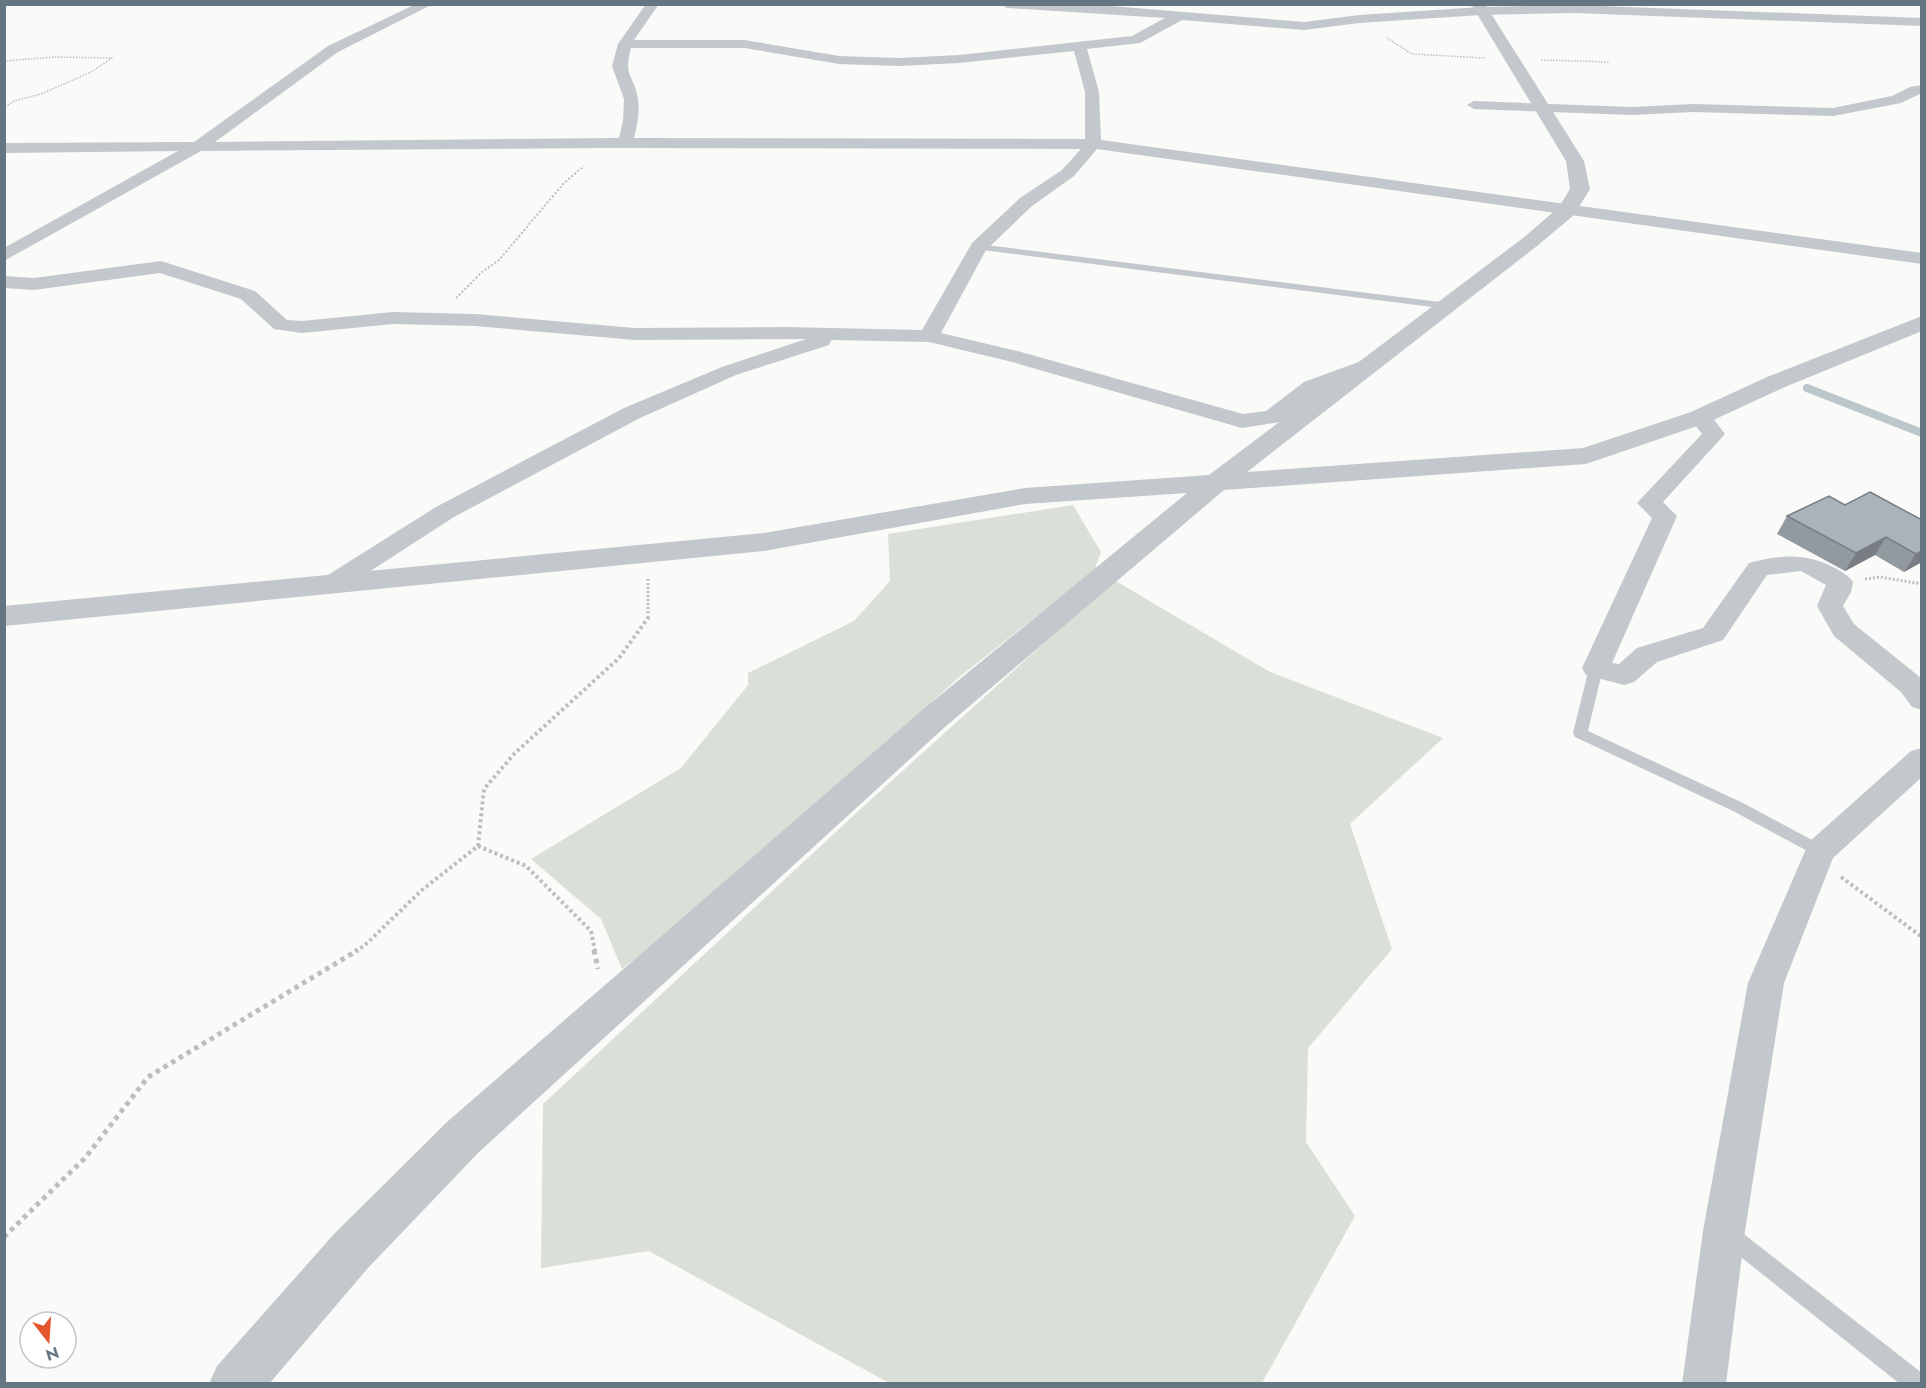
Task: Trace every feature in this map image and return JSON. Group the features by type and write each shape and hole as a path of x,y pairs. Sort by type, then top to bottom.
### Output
{"street":[{"path":"4,256 197,147 333,49 426,4"},
{"path":"625,143 631,121 631,99 619,66 625,44 653,4"},
{"path":"1007,4 1181,15 1304,26 1479,8 1579,7 1922,22"},
{"path":"235,1383 351,1251 463,1137 933,719 1217,482 1530,243 1567,211 1580,189 1575,161 1479,8"},
{"path":"625,44 762,45 839,60 864,62 959,59 1136,40 1181,15"},
{"path":"929,336 978,247 1026,202 1068,173 1093,144 1092,92 1080,47"},
{"path":"1474,105 1632,111 1694,108 1833,112 1896,100 1915,90 1922,89"},
{"path":"4,148 605,143 1093,144 1922,259"},
{"path":"4,282 34,284 161,267 191,274 248,295 281,325 302,327 393,318 475,320 635,334 847,333 929,336 1014,356 1242,421 1272,417 1312,387 1371,364"},
{"path":"4,616 764,542 1025,496 1586,456 1700,417 1776,382 1922,323"},
{"path":"328,586 445,512 632,413 729,371 847,333"},
{"path":"1700,417 1714,434 1649,502 1665,516 1596,668 1624,675 1647,655 1713,634 1758,569 1790,561 1816,566 1840,582 1838,592 1830,606 1844,630 1911,685 1922,700"},
{"path":"1704,1383 1724,1231 1766,983 1818,855 1922,759"}],"lane":[{"path":"978,247 1448,306"},
{"path":"1596,668 1580,732 1738,807 1818,855"},
{"path":"1724,1231 1918,1383"}],"path":[{"path":"4,61 54,57 112,58 91,72 41,94 14,100 4,108"},
{"path":"436,319 482,272 499,260 564,183 594,157 605,143"},
{"path":"4,1237 85,1158 148,1077 364,945 422,890 478,846 484,789 514,753 619,658 648,618 647,554"},
{"path":"1840,582 1880,577 1922,584"},
{"path":"478,846 526,866 591,931 606,1011"},
{"path":"1818,855 1922,937"}],"shaded area":[{"path":"1073,505 1101,552 1094,571 958,678 758,861 622,969 601,919 531,859 681,768 748,685 748,673 854,621 890,581 888,534"},
{"path":"1114,580 1270,672 1443,738 1350,824 1392,949 1308,1048 1306,1142 1355,1216 1262,1383 889,1383 649,1251 541,1268 543,1104 866,804"}],"building":[{"path":"1870,492 1922,518 1922,551 1916,554 1886,537 1856,553 1787,516 1829,496 1845,505"}],"waterway":[{"path":"1807,388 1922,433"}]}
